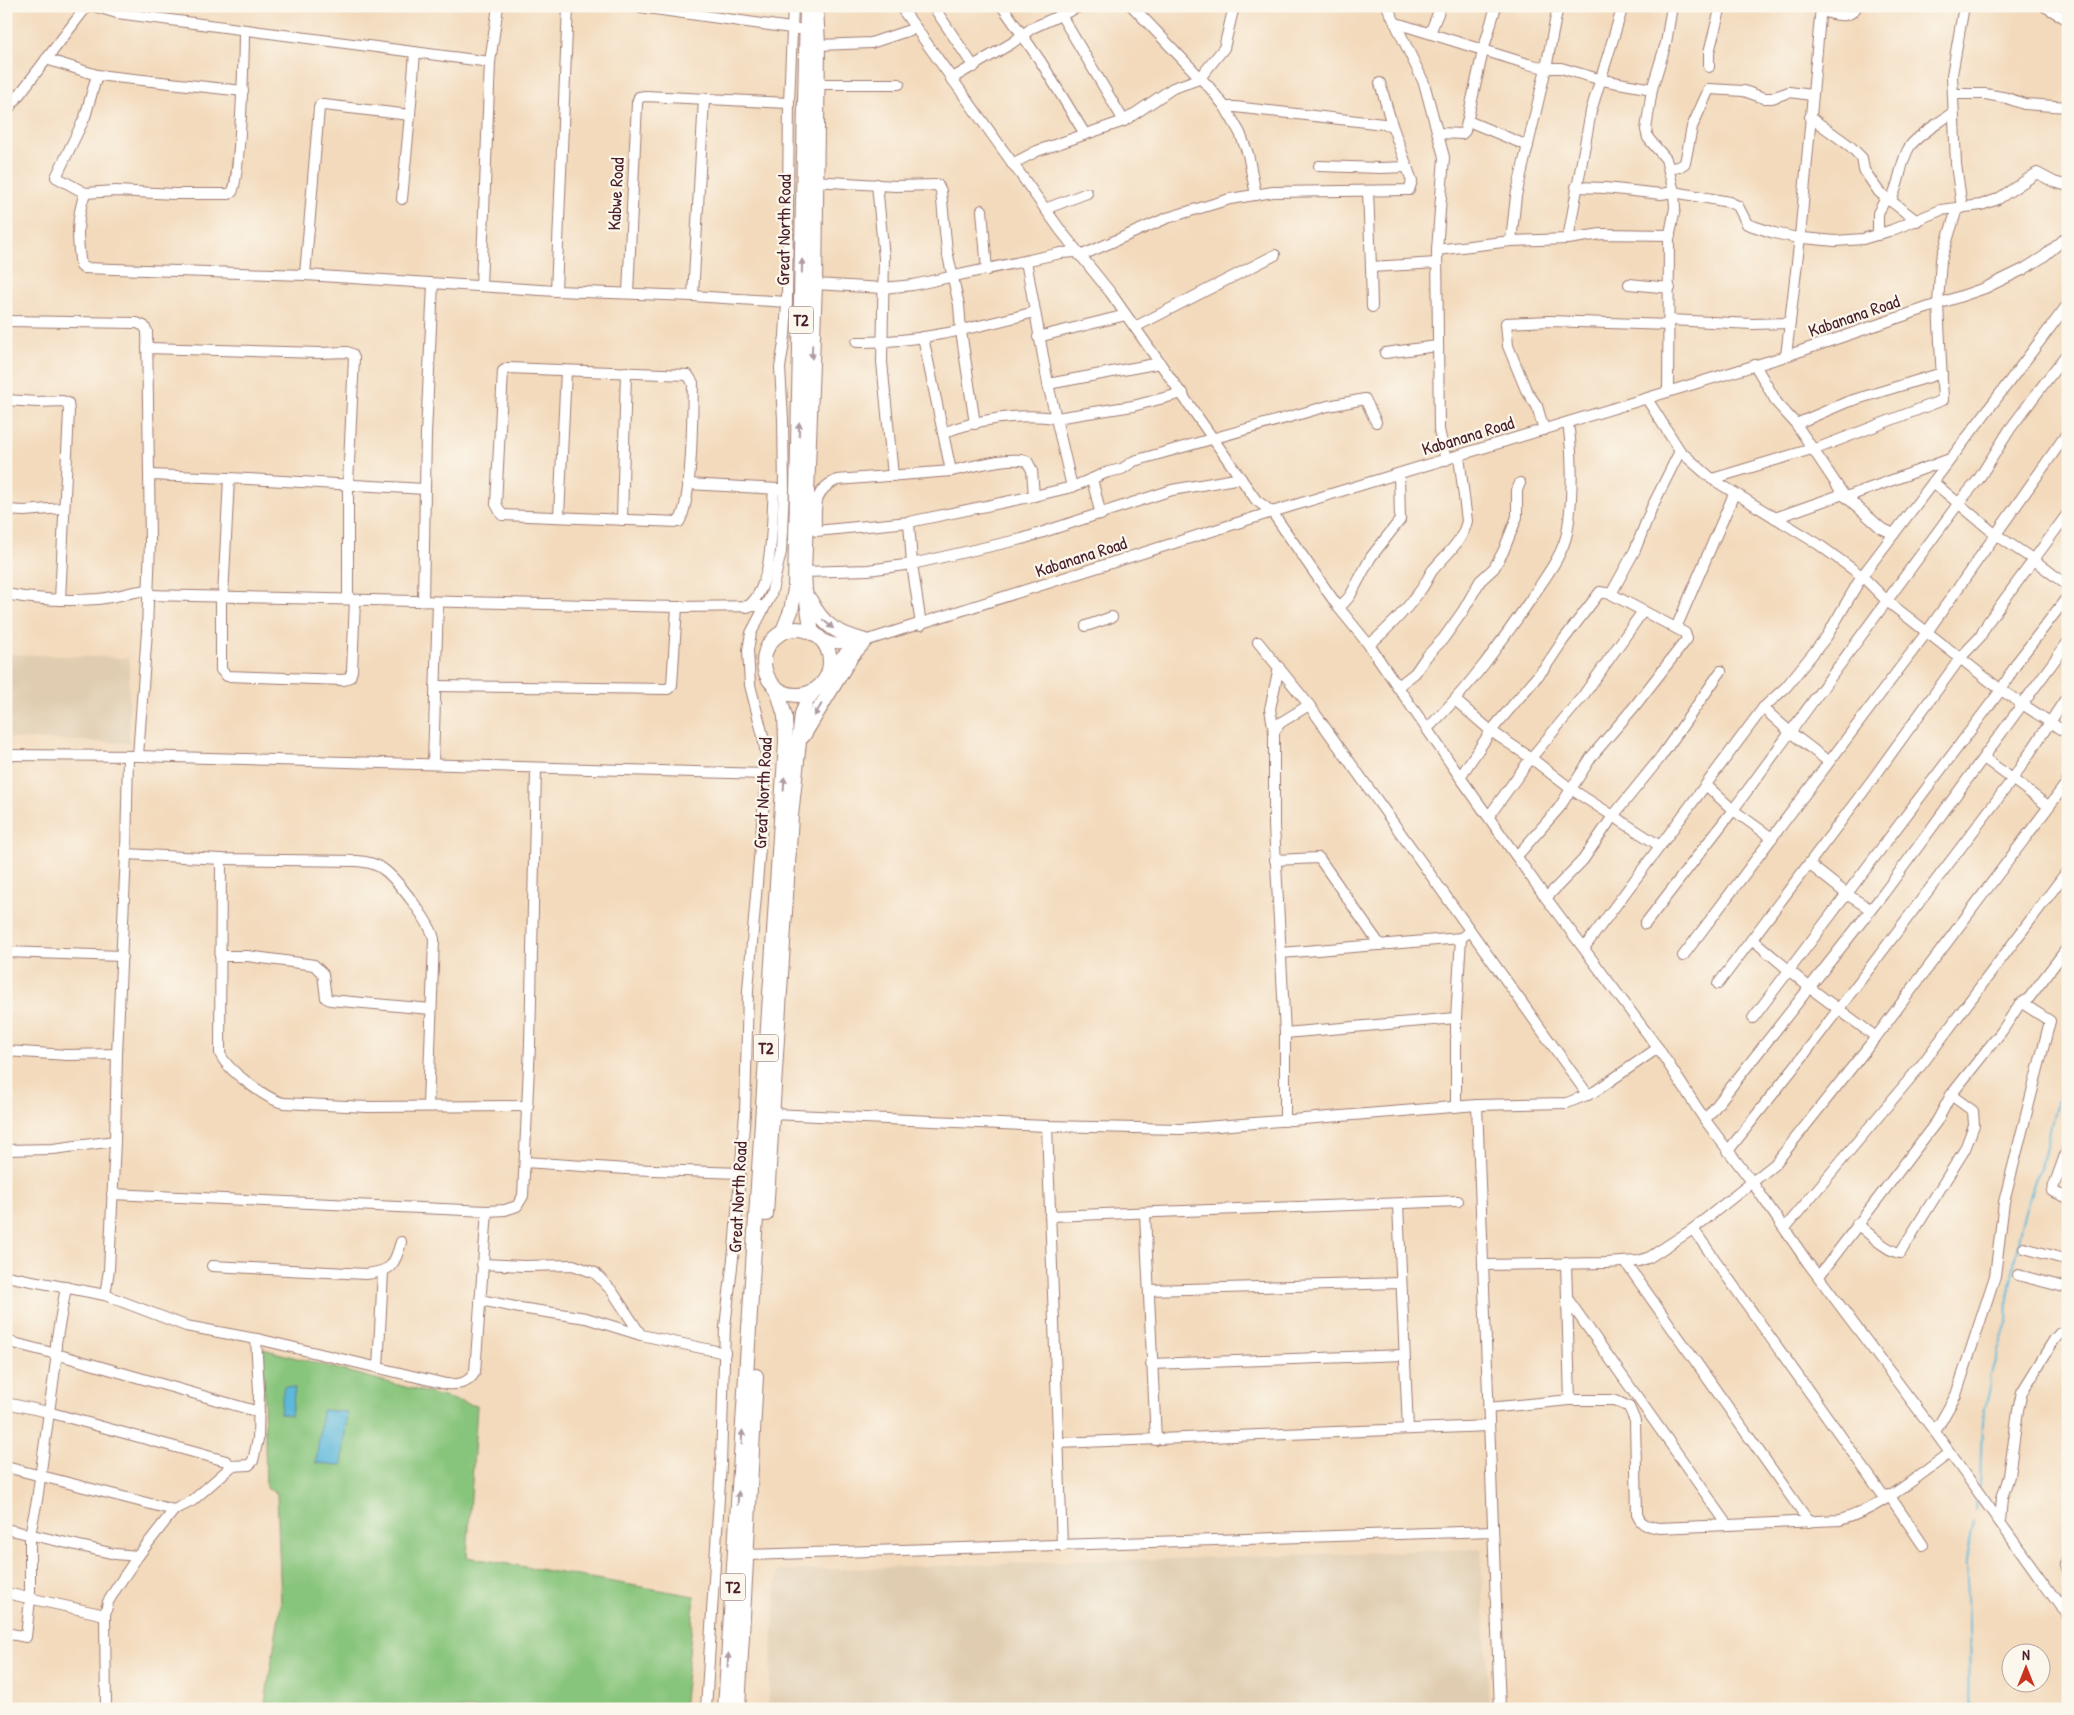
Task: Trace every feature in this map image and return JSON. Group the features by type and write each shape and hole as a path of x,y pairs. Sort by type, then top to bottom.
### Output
{"main road":[{"name":"Great North Road","path":"782,633 791,611 795,590 807,6"},
{"name":"Great North Road","path":"816,6 818,45 816,84 815,284 804,572 805,590 817,636"},
{"path":"800,741 836,679 862,643 839,633 818,615 805,590"},
{"path":"782,633 799,629 817,636"},
{"name":"T2","path":"777,689 768,677 765,662 766,652 771,643 782,633"},
{"name":"T2","path":"813,692 825,680 828,672 829,655 817,636"},
{"name":"Great North Road","path":"738,1709 748,1555 767,1114 786,741 786,716 777,689"},
{"path":"777,689 786,694 797,696 813,692"},
{"name":"Great North Road","path":"724,1709 758,1190 767,1114 791,816 802,714 807,700 813,692"}],"street":[{"path":"6,112 87,6"},
{"path":"94,6 117,13 490,62"},
{"path":"481,286 490,62 498,6"},
{"path":"556,292 568,6"},
{"path":"633,6 807,30"},
{"path":"706,1709 722,1465 725,1327 734,1250 745,1113 748,990 766,774 763,736 750,685 748,650 751,633 771,595 781,552 784,489 780,368 785,336 787,302 789,103 793,6"},
{"path":"900,6 1012,164 1135,327 1256,500 1272,512 1339,608 1369,645 1546,898 1658,1048 1705,1120 2065,1612"},
{"path":"933,6 974,67"},
{"path":"1002,6 1041,62 1085,134"},
{"path":"951,79 974,67 1032,28 1081,6"},
{"path":"1132,6 1199,79 1210,88 1225,108 1240,133 1248,154 1256,195"},
{"path":"1012,164 1037,151 1124,121 1173,88 1199,79 1224,48 1234,6"},
{"path":"1430,33 1441,6"},
{"path":"1439,133 1462,134 1468,121 1483,51 1496,6"},
{"path":"1511,241 1516,196 1546,68 1558,6"},
{"path":"1568,239 1576,187 1592,111 1623,6"},
{"path":"1668,392 1670,235 1674,192 1670,168 1666,159 1647,135 1652,89 1666,44 1672,6"},
{"path":"1710,67 1710,48 1721,6"},
{"path":"1786,356 1800,237 1821,8 1848,16 1853,13 1857,6"},
{"path":"1712,479 1812,449 1943,400 1938,304 1941,260 1960,208 1952,75 1964,6"},
{"path":"2044,6 2068,20"},
{"path":"1389,7 1424,83 1444,157 1436,250 1439,430 1446,460"},
{"path":"1061,15 1124,121"},
{"path":"1396,23 1483,51 1546,68 1561,68 1602,80 1652,89"},
{"path":"818,45 871,44 916,28"},
{"path":"97,74 85,117 56,173 56,177 86,193 116,191 184,194 232,192 236,171 243,91 244,30"},
{"path":"402,199 415,52"},
{"path":"46,59 97,74 243,91"},
{"path":"815,284 883,288 913,285 1061,253 1079,254 1167,218 1230,199 1273,192 1409,190 1412,182 1380,83"},
{"path":"816,84 899,84"},
{"path":"1670,168 1680,167 1685,163 1692,127 1709,89 1744,91 1764,98 1772,98 1790,92 1812,95"},
{"path":"1953,94 1985,94 2024,104 2068,107"},
{"name":"Kabwe Road","path":"628,293 636,122 639,98 645,96 704,99"},
{"path":"694,296 704,99 789,103"},
{"path":"305,275 320,105 410,116"},
{"path":"1225,108 1235,107 1314,115 1392,125"},
{"path":"1878,235 1878,213 1898,186 1904,159 1910,146 1953,112"},
{"path":"1810,117 1841,138 1858,153 1870,180 1879,192 1917,221"},
{"path":"1468,121 1528,146"},
{"path":"1319,166 1407,167"},
{"path":"1576,187 1661,194 1674,192 1729,202 1738,206 1747,224 1793,237 1834,241 1864,239 1917,221 1941,210 1981,205 1998,199 2037,173 2054,182 2068,186"},
{"path":"815,181 894,186 938,185 941,191 947,250 959,305 960,331 975,424"},
{"path":"877,184 884,258 882,362 893,476"},
{"path":"1368,191 1372,307"},
{"path":"86,193 78,221 77,241 81,266 95,270 305,275 556,292 628,293 787,302"},
{"path":"1045,209 1087,193"},
{"path":"982,210 987,270"},
{"path":"1436,250 1511,241 1568,239 1601,234 1670,235"},
{"name":"Kabanana Road","path":"862,643 1272,512 1786,356 1985,288 2011,276 2043,256 2068,236"},
{"path":"1135,327 1275,255"},
{"path":"1026,261 1038,337 1072,486"},
{"path":"1371,267 1437,263"},
{"path":"423,602 424,489 432,284"},
{"path":"1629,284 1670,288"},
{"path":"1584,948 1764,708 1786,687 1827,636 1862,576 2068,304"},
{"path":"857,342 883,342 960,331 1034,312"},
{"path":"1038,337 1126,315"},
{"path":"6,321 136,323 144,326 147,331 150,542 126,854 116,1054 115,1141 109,1270 106,1295"},
{"path":"1544,430 1537,406 1526,390 1508,346 1506,323 1549,321 1790,323"},
{"path":"923,337 951,471"},
{"path":"1385,353 1437,346"},
{"path":"147,348 320,353 347,352 352,354 354,358 348,484 352,671 350,677 344,680 227,676 223,674 221,670 222,597 229,478"},
{"path":"1645,924 1733,810 1958,504 1978,480 2010,430 2068,352"},
{"path":"1048,384 1160,362"},
{"path":"1756,365 1777,403 1796,424 1844,495 1881,528 1894,534"},
{"path":"508,368 566,371 688,375 692,380 688,484 684,511 679,522 502,515 496,504 502,371 508,368"},
{"path":"559,516 566,371"},
{"path":"622,520 626,372"},
{"path":"1796,424 1847,402 1942,373"},
{"path":"943,433 1011,417 1056,418 1133,406 1182,393"},
{"path":"1034,496 1032,470 1027,461 1020,459 951,471 837,480 825,486 820,492 816,504 816,531 910,522 1034,496 1072,486 1122,469 1134,461 1328,406 1365,399 1376,422"},
{"path":"1647,399 1680,451 1712,479 1818,544 1862,576 1887,601 2001,690 2068,734"},
{"path":"6,400 62,401 68,403 60,600"},
{"path":"1427,729 1455,700 1509,631 1559,558 1567,533 1572,475 1568,423"},
{"path":"1683,956 1927,632 2068,432"},
{"path":"1611,594 1635,550 1652,507 1680,451"},
{"path":"1369,645 1408,606 1421,590 1431,572 1459,541 1465,530 1467,521 1459,456"},
{"path":"1775,518 1951,459"},
{"path":"1339,608 1350,596 1371,557 1400,520 1399,474"},
{"path":"149,475 424,489"},
{"path":"804,572 868,570 912,564 1022,539 1172,490 1241,478"},
{"path":"1092,479 1101,514"},
{"path":"1932,482 1995,534 2068,586"},
{"path":"1397,687 1415,672 1443,639 1463,611 1480,581 1494,568 1518,517 1517,490 1520,483"},
{"path":"688,484 774,490 784,489"},
{"path":"746,607 759,589 769,556 774,490"},
{"path":"1676,628 1734,494"},
{"path":"6,510 24,511 63,508"},
{"path":"1718,984 1810,864 1961,657 1980,637 1988,622 2068,513"},
{"path":"910,522 912,564 921,624"},
{"path":"1460,777 1491,731 1546,666 1600,592 1611,594 1685,633 1687,638 1634,707 1592,756 1542,830 1517,856"},
{"path":"6,594 30,599 60,600 100,599 147,593 222,597 423,602 677,607 764,606"},
{"path":"1753,1018 1848,895 2001,690 2018,661 2068,596"},
{"path":"433,764 438,602"},
{"path":"435,686 668,689 672,685 677,607"},
{"path":"1489,816 1531,758 1583,696 1643,611"},
{"path":"1086,626 1112,617"},
{"path":"817,636 840,644 862,643"},
{"path":"1258,642 1309,705 1588,1095"},
{"path":"1705,1120 1810,988 1870,908 1884,893 2068,642"},
{"path":"828,672 841,655 862,643"},
{"path":"1279,667 1270,709 1274,732 1275,860 1285,1033 1285,1121"},
{"path":"1546,898 1583,860 1613,816 1660,758 1721,671"},
{"path":"1728,1151 2012,780 2068,695"},
{"path":"1455,700 1491,731 1531,758 1571,789 1660,846"},
{"path":"1274,732 1280,723 1309,705"},
{"path":"1764,708 1790,732 1829,762"},
{"path":"6,755 133,756 766,774"},
{"path":"1984,758 2048,806"},
{"path":"112,1194 487,1211 512,1209 521,1202 528,1106 536,768"},
{"path":"1483,1265 1626,1262 1650,1257 1693,1229 1776,1164 1876,1037 2068,781"},
{"path":"1706,785 1733,810 1772,838"},
{"path":"126,854 221,859 357,861 370,863 382,868 393,878 433,933 428,1106"},
{"path":"1275,860 1319,858 1380,944"},
{"path":"221,859 220,1053 223,1060 248,1082 277,1102 367,1107 528,1106"},
{"path":"1810,864 1848,895 1870,908"},
{"path":"1785,1228 1924,1063 2068,870"},
{"path":"1281,953 1461,938 1470,931"},
{"path":"1456,1107 1456,1018 1461,938"},
{"path":"1752,939 1837,1010 1876,1037"},
{"path":"1819,1276 1937,1122 1951,1095 2068,947"},
{"path":"6,952 122,956"},
{"path":"220,956 247,956 314,965 323,974 324,992 326,998 330,1000 431,1010"},
{"path":"1935,1432 1956,1395 1995,1276 2004,1202 2050,1021 2022,1003"},
{"path":"1285,1033 1456,1018"},
{"path":"745,1113 1047,1126 1181,1129 1477,1105 1567,1103 1588,1095 1658,1048"},
{"path":"6,1051 67,1055 116,1054"},
{"path":"1858,1224 1900,1253 1965,1149 1974,1125 1973,1111 1951,1095"},
{"path":"1477,1105 1500,1709"},
{"path":"1047,1126 1062,1546"},
{"path":"6,1150 53,1150 115,1141"},
{"path":"2068,1147 2052,1191 2068,1198"},
{"path":"525,1162 626,1169 740,1173"},
{"path":"739,1188 758,1190"},
{"path":"1050,1216 1458,1201"},
{"path":"1398,1204 1408,1429"},
{"path":"6,1276 106,1295 186,1326 256,1339 455,1385 467,1382 475,1372 487,1211"},
{"path":"1145,1214 1156,1440"},
{"path":"1693,1229 1922,1545"},
{"path":"212,1266 366,1274 383,1272 396,1260 401,1242"},
{"path":"2024,1248 2068,1260"},
{"path":"1626,1262 1809,1522"},
{"path":"1566,1263 1569,1301 1570,1400"},
{"path":"482,1264 524,1266 573,1265 595,1273 612,1291 641,1335"},
{"path":"378,1368 383,1272"},
{"path":"2018,1275 2068,1288"},
{"path":"1149,1290 1401,1283"},
{"path":"6,1633 26,1637 30,1599 30,1535 37,1500 39,1474 66,1287"},
{"path":"480,1300 586,1318 641,1335 725,1353"},
{"path":"1569,1301 1728,1525"},
{"path":"2000,1522 2002,1498 2009,1476 2022,1392 2054,1340 2060,1333 2068,1332"},
{"path":"106,1709 105,1615 108,1602 138,1556 174,1510 192,1501 232,1466 249,1465 253,1461 258,1438 259,1412 256,1339"},
{"path":"6,1342 56,1354 259,1412"},
{"path":"1151,1364 1404,1355"},
{"path":"1488,1408 1570,1400 1614,1400 1629,1407 1636,1421 1637,1514 1642,1524 1660,1528 1829,1522 1848,1518 1887,1496 1950,1453"},
{"path":"6,1404 48,1412 226,1461 232,1466"},
{"path":"1058,1443 1489,1426"},
{"path":"6,1467 174,1510"},
{"path":"6,1529 115,1554 138,1556"},
{"path":"748,1555 1493,1531"},
{"path":"2068,1558 2066,1564 2068,1571"},
{"path":"6,1593 105,1615"},
{"path":"2065,1612 2068,1593"}],"shaded area":[{"path":"6,654 129,658 129,743 6,738"},
{"path":"1481,1549 1489,1709 768,1709 777,1571"}],"green space":[{"path":"263,1349 477,1406 467,1557 695,1596 683,1709 264,1709 281,1604 277,1493 266,1488"}],"water":[{"path":"284,1386 295,1388 291,1415 280,1413"},
{"path":"322,1410 347,1412 342,1465 316,1463"}],"waterway":[{"path":"1980,1487 1982,1421 1991,1384 1990,1377 2007,1322 2008,1298 2021,1225 2035,1180 2040,1172 2056,1105 2068,1066"},
{"path":"1975,1510 1976,1498"},
{"path":"1969,1709 1966,1562 1973,1522"}]}
